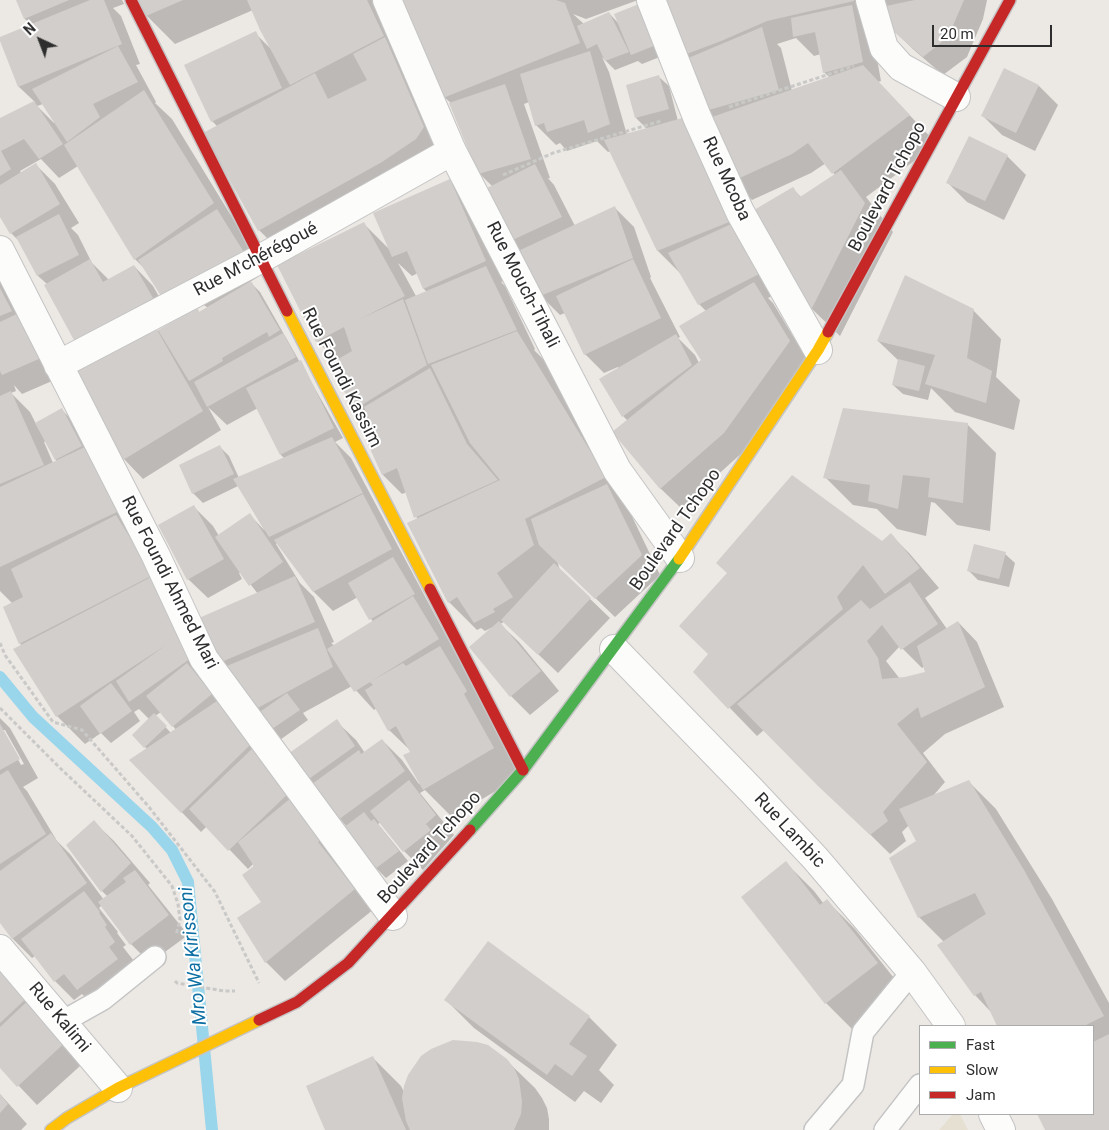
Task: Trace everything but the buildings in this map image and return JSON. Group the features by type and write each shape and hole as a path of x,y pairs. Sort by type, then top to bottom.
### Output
{"main road":[{"name":"Rue Foundi Kassim","path":"131,0 260,259 522,770"},
{"name":"Boulevard Tchopo","path":"118,1088 281,1011 297,1002 348,964 522,770 680,558 818,350 1010,0"},
{"path":"50,1130 118,1088"}],"street":[{"name":"Rue Mouch-Tihali","path":"386,0 452,151 473,188 617,470 680,558"},
{"name":"Rue Mcoba","path":"650,0 697,117 740,212 818,350"},
{"path":"870,0 884,48 901,67 956,97"},
{"name":"Rue M'chérégoué","path":"58,365 260,259 452,151"},
{"name":"Rue Foundi Ahmed Mari","path":"0,250 156,556 204,659 393,916"},
{"name":"Rue Lambic","path":"614,649 816,858 912,972 949,1025"},
{"name":"Rue Kalimi","path":"0,949 118,1088"},
{"path":"994,1115 1001,1130"}],"lane":[{"path":"62,1022 103,999 155,957"},
{"path":"815,1130 853,1085 863,1032 912,972"},
{"path":"885,1130 919,1086"}],"path":[{"path":"473,188 553,153 683,115 697,117 781,91 860,64 884,48"},
{"path":"0,643 5,655 53,722 82,730 150,807 215,892 260,985 297,1002"},
{"path":"0,708 132,836 172,886 178,904 180,920 177,935 155,957"},
{"path":"177,983 224,991"}],"shaded area":[{"path":"952,1115 960,1115 968,1130 939,1130"}],"waterway":[{"name":"Mro Wa Kirissoni","path":"0,677 33,717 152,827 172,850 188,882 212,1130"}],"traffic: fast":[{"path":"470,830 523,770 679,559"}],"traffic: slow":[{"path":"287,311 430,589"},
{"path":"679,559 818,350 828,332"},
{"path":"51,1130 67,1118 118,1088 259,1020"}],"traffic: jam":[{"path":"131,0 287,311"},
{"path":"828,332 1010,0"},
{"path":"430,589 523,770"},
{"path":"259,1020 297,1002 348,963 470,830"}]}
